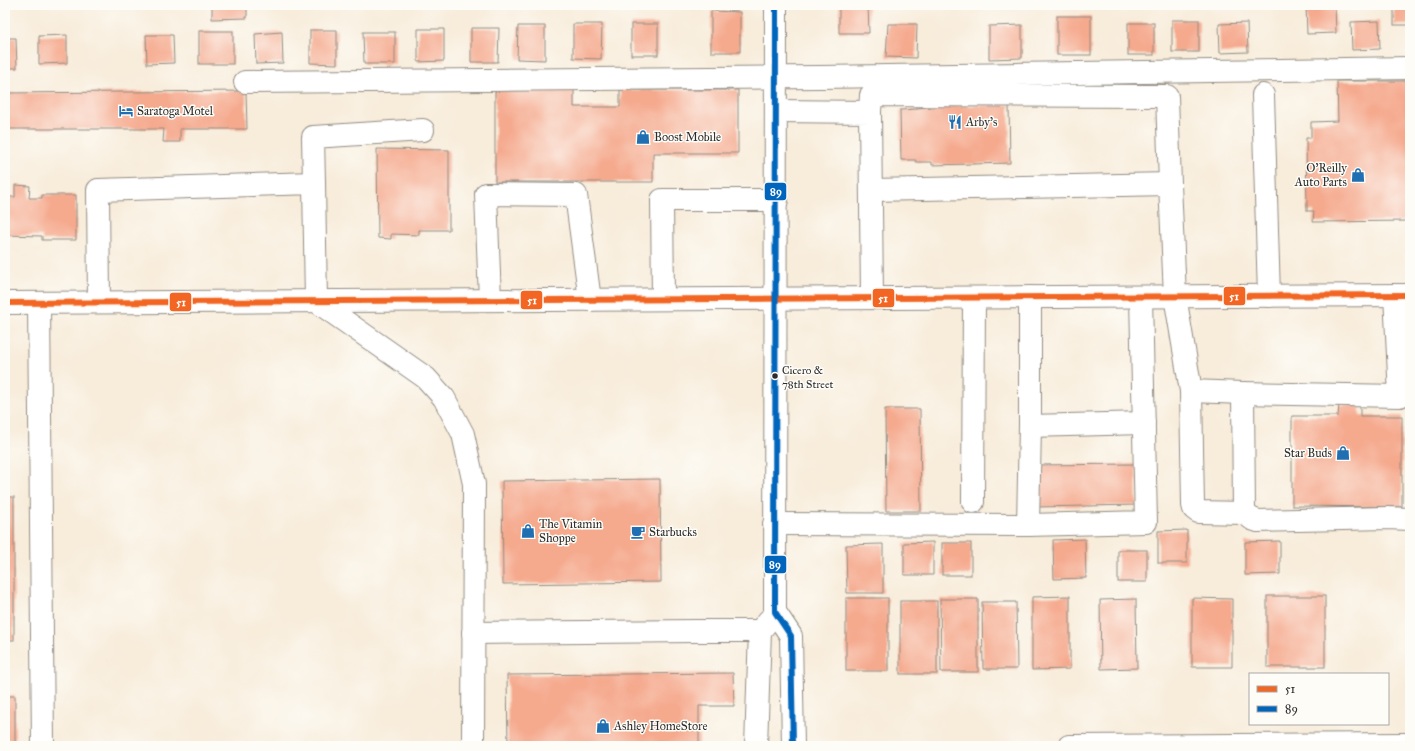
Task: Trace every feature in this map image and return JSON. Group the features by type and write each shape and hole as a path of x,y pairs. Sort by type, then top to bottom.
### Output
{"main road":[{"path":"776,5 777,200 774,524 775,612 791,636 793,746"},
{"path":"245,82 776,78 1410,68"},
{"path":"1263,94 1269,296"},
{"path":"872,298 871,95 1167,96 1175,296 1191,391 1194,510 1198,512 1244,513 1252,519 1258,521 1387,518 1410,520"},
{"path":"777,111 870,112"},
{"path":"316,301 313,137 423,130"},
{"path":"99,302 98,190 314,183"},
{"path":"871,190 1170,184"},
{"path":"490,300 486,194 576,195 590,300"},
{"path":"663,299 662,200 777,200"},
{"path":"5,303 1403,295 1405,398 1243,394 1191,391"},
{"path":"1028,525 1030,297"},
{"path":"774,524 1028,525 1146,522 1141,297"},
{"path":"973,502 974,298"},
{"path":"316,301 426,378 444,398 463,434 474,484 473,746"},
{"path":"39,303 42,746"},
{"path":"1243,394 1244,513"},
{"path":"1030,426 1144,423"},
{"path":"756,746 760,631 775,612"},
{"path":"473,633 696,630 760,631"},
{"path":"1069,746 1410,744"}],"building":[{"path":"212,5 247,5 247,18 212,19"},
{"path":"839,5 868,5 869,33 839,33"},
{"path":"1306,5 1335,5 1336,33 1307,34"},
{"path":"1394,5 1410,5 1410,25 1394,25"},
{"path":"711,11 740,12 740,52 711,52"},
{"path":"1057,16 1091,16 1091,55 1057,55"},
{"path":"1172,20 1199,20 1199,52 1172,52"},
{"path":"1379,21 1380,49 1352,50 1351,22"},
{"path":"1128,23 1154,23 1154,55 1128,55"},
{"path":"1247,23 1248,52 1220,53 1219,24"},
{"path":"573,24 602,24 601,59 573,58"},
{"path":"631,24 658,24 658,55 631,55"},
{"path":"888,24 917,24 916,58 886,57"},
{"path":"1022,25 1022,58 989,59 989,26"},
{"path":"518,26 545,26 545,60 517,59"},
{"path":"471,28 499,28 498,62 471,62"},
{"path":"418,29 444,29 444,61 418,62"},
{"path":"310,30 337,30 337,64 310,63"},
{"path":"199,31 233,31 233,64 199,64"},
{"path":"282,32 283,63 256,64 255,34"},
{"path":"363,32 395,32 395,64 364,64"},
{"path":"67,35 67,63 39,64 39,36"},
{"path":"146,35 173,35 174,63 147,64"},
{"path":"5,38 16,38 17,68 5,68"},
{"name":"O'Reilly Auto Parts","path":"1337,81 1410,81 1410,221 1313,222 1314,211 1307,211 1306,138 1311,138 1311,122 1338,121"},
{"path":"495,90 574,90 574,107 620,107 620,90 738,90 738,153 653,153 653,182 495,182"},
{"name":"Saratoga Motel","path":"246,91 247,129 180,129 180,142 163,142 164,129 5,129 5,93"},
{"name":"Arby's","path":"1009,105 1010,163 932,165 932,162 901,160 900,110 931,106"},
{"path":"377,149 449,150 449,230 419,230 419,235 391,234 391,239 378,238"},
{"path":"15,185 30,186 29,198 42,198 42,195 76,195 76,240 42,240 42,236 5,235 5,197 15,197"},
{"path":"1339,405 1360,405 1360,416 1402,416 1402,507 1292,506 1292,416 1338,416"},
{"path":"885,409 920,409 921,511 886,511"},
{"path":"1136,464 1137,505 1035,507 1034,465"},
{"path":"660,479 661,582 503,584 502,481"},
{"path":"5,497 14,497 14,640 5,640"},
{"path":"1187,530 1187,563 1158,563 1158,531"},
{"path":"1085,539 1086,578 1054,579 1053,540"},
{"path":"1280,541 1280,574 1245,575 1245,542"},
{"path":"933,542 933,575 904,575 904,543"},
{"path":"942,543 971,543 971,575 942,575"},
{"path":"883,544 883,593 847,593 846,545"},
{"path":"1118,550 1147,550 1147,582 1118,582"},
{"path":"1070,596 1070,669 1032,670 1032,597"},
{"path":"1267,596 1325,596 1325,667 1267,667"},
{"path":"846,598 888,598 888,671 846,671"},
{"path":"1192,598 1232,599 1232,667 1192,667"},
{"path":"940,599 978,599 978,672 941,672"},
{"path":"1136,599 1137,668 1101,669 1100,600"},
{"path":"900,601 937,601 937,674 900,674"},
{"path":"982,602 1016,602 1017,669 983,669"},
{"name":"Ashley HomeStore","path":"733,673 734,706 699,706 699,746 508,746 507,675"},
{"path":"5,696 15,696 15,746 5,746"}],"transit line":[{"name":"89","path":"776,5 775,612 791,636 793,746"},
{"name":"51","path":"5,303 1410,295"}],"place":[{"name":"Saratoga Motel","path":"126,111"},
{"name":"Arby's","path":"955,122"},
{"name":"Boost Mobile","path":"643,137"},
{"name":"O'Reilly Auto Parts","path":"1358,175"},
{"name":"Cicero & 78th Street","path":"775,376"},
{"name":"Star Buds","path":"1343,453"},
{"name":"The Vitamin Shoppe","path":"528,531"},
{"name":"Starbucks","path":"638,532"},
{"name":"Ashley HomeStore","path":"603,726"}]}
